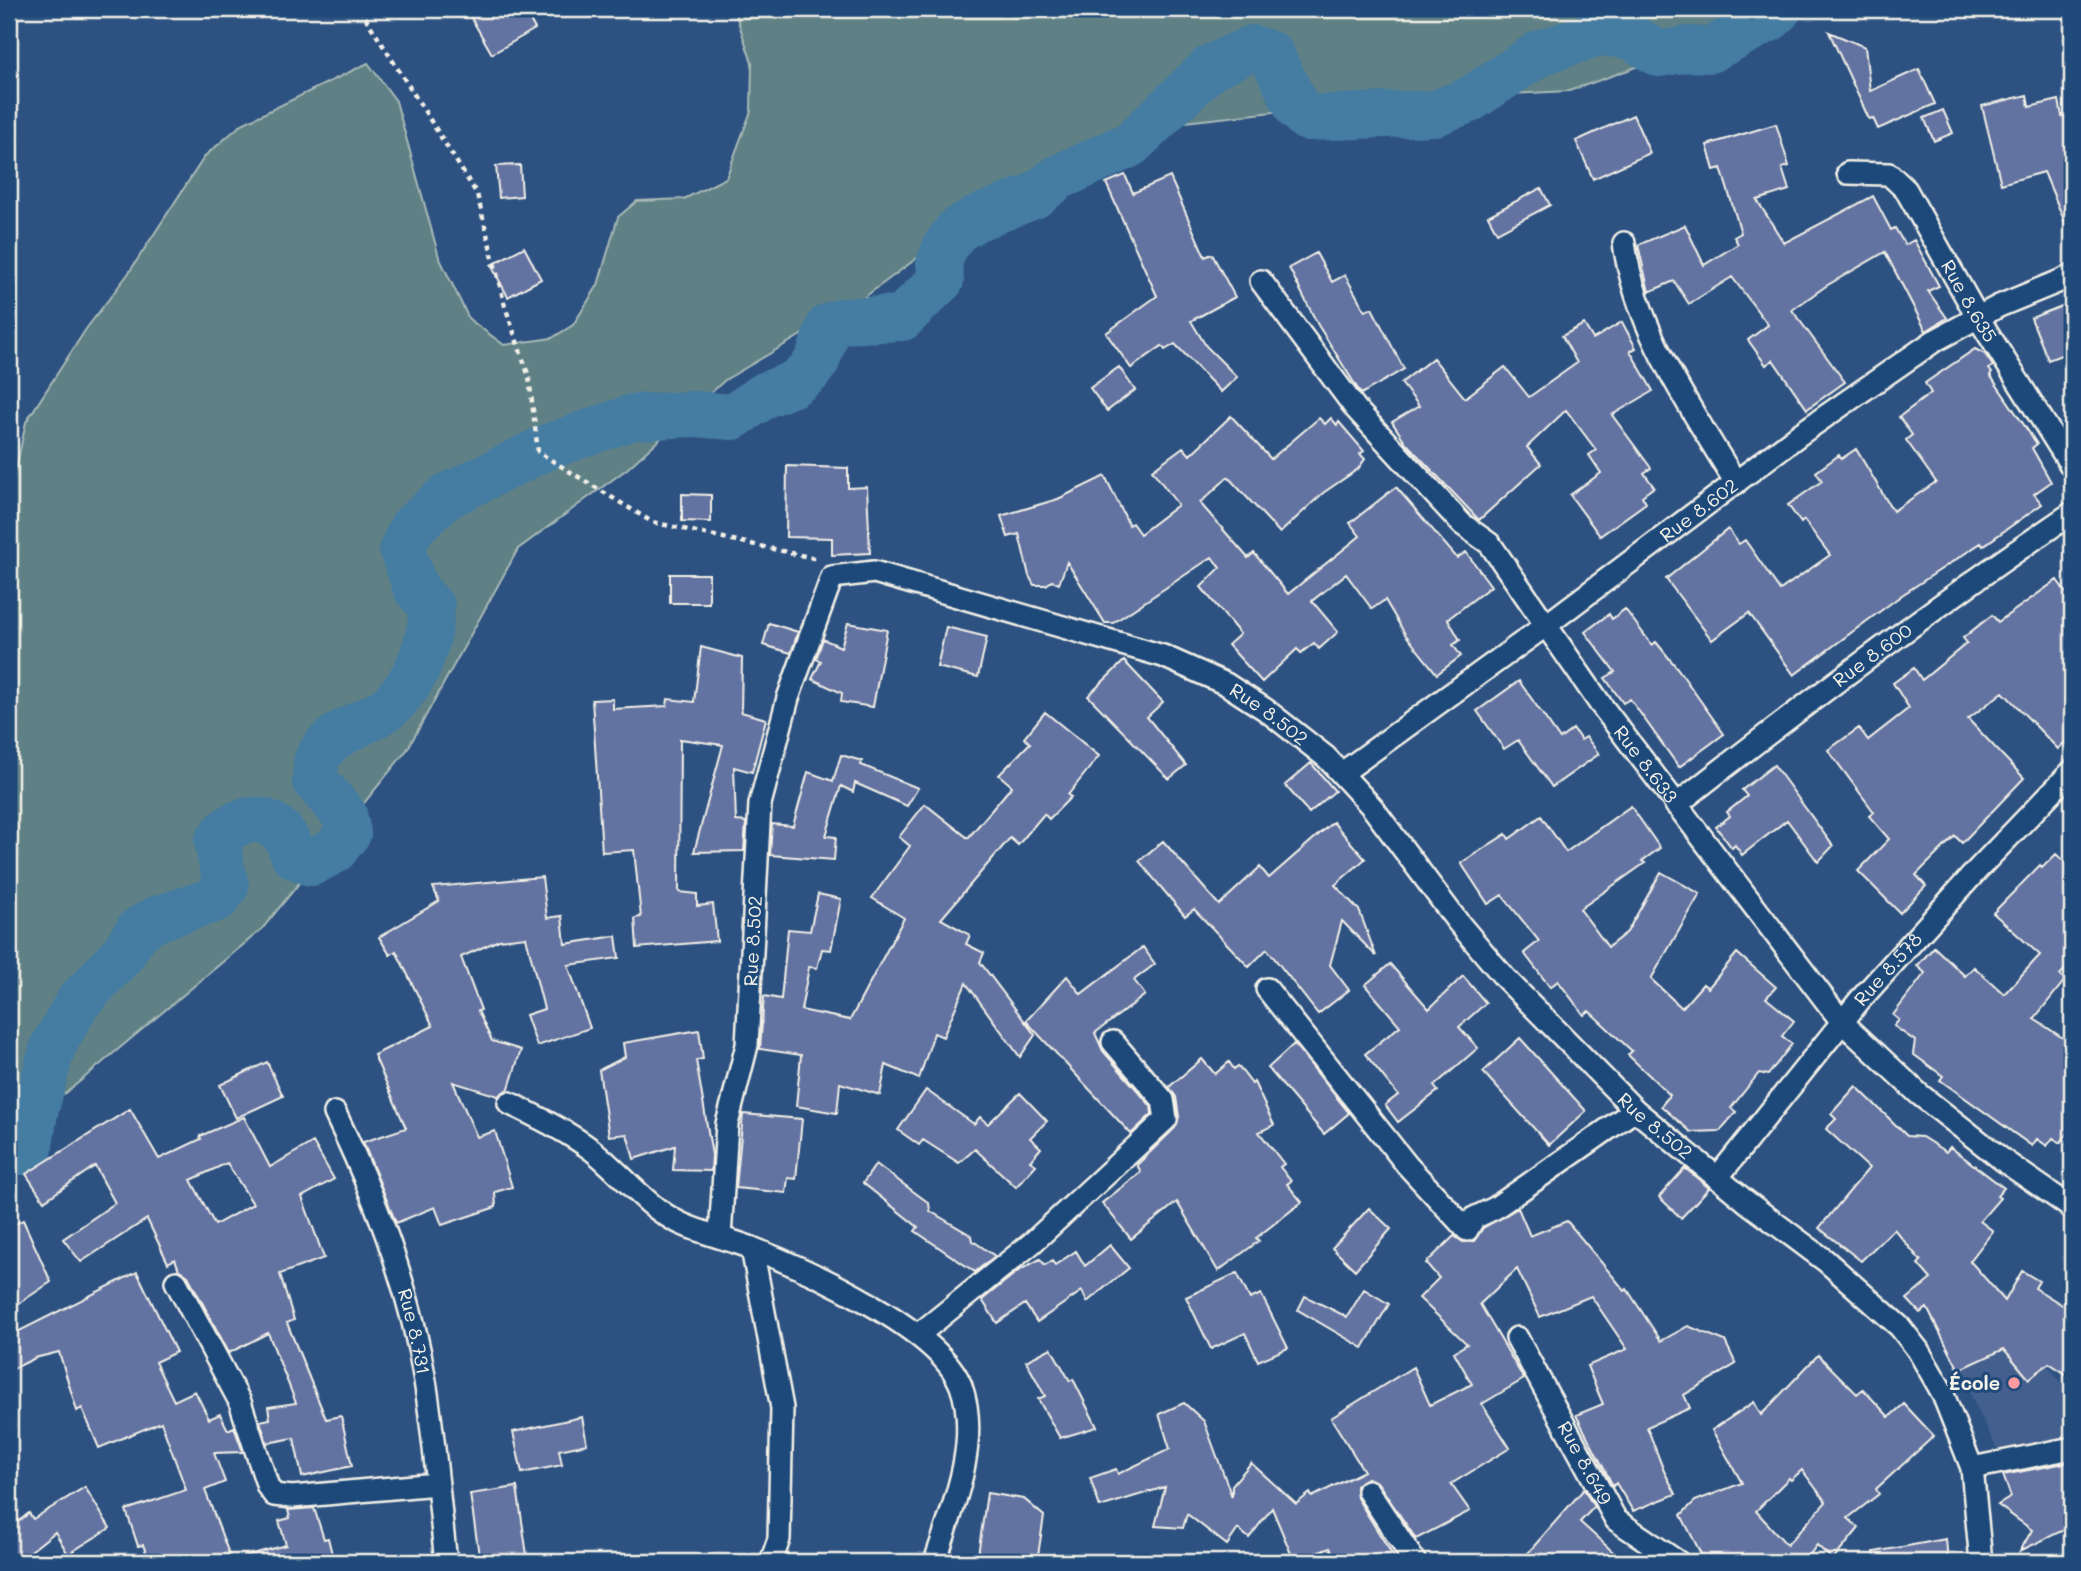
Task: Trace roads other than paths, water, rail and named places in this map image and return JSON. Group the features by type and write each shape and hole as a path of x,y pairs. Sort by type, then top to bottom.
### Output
{"street":[{"name":"Rue 8.635","path":"1848,173 1889,174 1906,190 1977,316 2072,467"},
{"path":"1624,243 1629,281 1646,328 1736,483"},
{"name":"Rue 8.602","path":"1342,773 1900,365 1977,316 2072,276"},
{"name":"Rue 8.633","path":"1261,281 1356,409 1462,524 1490,544 1545,626 1676,805 1842,1022 1919,1094 2004,1161 2072,1207"},
{"name":"Rue 8.600","path":"1676,805 1794,712 1956,593 2072,513"},
{"name":"Rue 8.502","path":"720,1237 727,1124 748,1034 760,804 788,698 832,577 874,572 1163,656 1226,684 1304,739 1342,773 1372,807 1457,921 1505,978 1635,1110 1717,1178 1826,1261 1900,1327 1918,1350 1942,1392 1972,1468 1981,1562"},
{"name":"Rue 8.578","path":"1717,1178 1842,1022 1977,870 2072,771"},
{"path":"1267,989 1407,1165 1467,1230 1475,1218 1494,1208 1635,1110"},
{"path":"918,1335 1032,1243 1166,1119 1163,1100 1112,1042"},
{"path":"509,1103 593,1151 657,1210 682,1224 752,1248 854,1297 918,1335 948,1365 961,1386 965,1410 965,1452 958,1489 935,1562"},
{"name":"Rue 8.731","path":"335,1113 363,1171 388,1234 425,1380 446,1562"},
{"path":"752,1248 782,1408 779,1539 771,1562"},
{"path":"176,1282 240,1402 268,1486 274,1495 292,1497 437,1483"},
{"name":"Rue 8.649","path":"1517,1338 1616,1520 1678,1562"},
{"path":"1972,1468 2072,1448"},
{"path":"1368,1491 1415,1562"}],"waterway":[{"path":"9,1152 29,1152 35,1112 53,1046 78,1002 121,956 138,930 156,919 217,899 226,886 217,842 223,834 239,823 258,820 276,827 284,835 294,856 311,863 334,851 348,833 344,814 315,781 317,759 323,749 340,734 391,705 409,684 421,660 429,634 432,607 416,589 402,549 412,527 447,496 547,447 633,417 694,414 733,417 765,395 793,384 808,373 817,361 829,326 842,321 902,318 941,280 939,263 946,245 957,230 975,219 1034,196 1059,177 1131,144 1211,67 1252,48 1271,54 1298,109 1307,118 1435,113 1469,100 1540,53 1599,33 1630,36 1659,54 1688,49 1710,50 1771,18 1779,9"}],"place":[{"name":"École","path":"2014,1383"}]}
